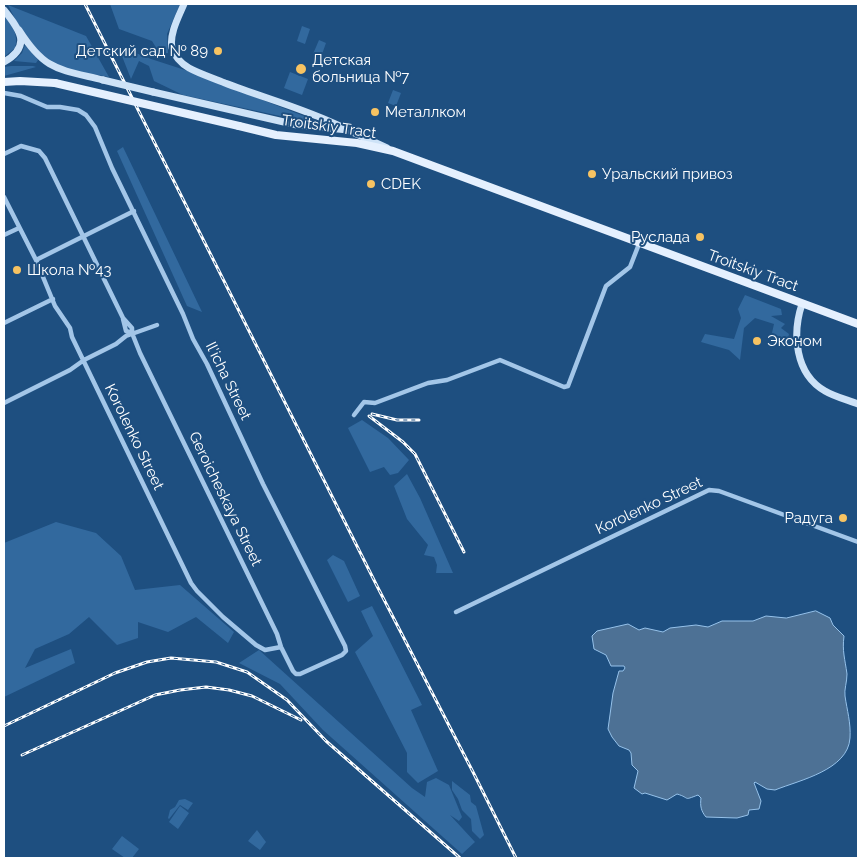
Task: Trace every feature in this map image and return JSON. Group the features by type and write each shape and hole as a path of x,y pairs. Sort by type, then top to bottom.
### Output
{"main road":[{"path":"184,4 171,42 175,54 184,64 196,71 258,96 322,117 393,151"},
{"path":"4,10 31,50 50,65 103,80 297,125 348,130"},
{"path":"4,62 20,49 21,40 18,30"},
{"name":"Troitskiy Tract","path":"4,82 26,81 55,84 276,135 357,143 393,151 858,324"},
{"path":"319,128 324,124 322,117"},
{"path":"802,304 796,325 797,345 800,358 810,380 825,392 858,404"}],"street":[{"name":"Il'icha Street","path":"4,93 20,96 40,105 74,109 82,112 90,120 100,137 112,168 263,484 346,646 346,651 342,655 300,674 296,674"},
{"name":"Geroicheskaya Street","path":"4,154 21,146 42,153 123,318 132,328 132,334 200,479 277,634 280,647 296,674"},
{"name":"Korolenko Street","path":"4,197 36,260 55,306 65,319 191,583 223,616 261,648 273,649 280,647"},
{"path":"36,260 134,211"},
{"path":"4,235 19,228"},
{"path":"354,415 364,402 375,403 428,383 447,380 500,360 564,387 568,386 606,286 630,267 639,244"},
{"path":"4,323 53,299"},
{"path":"4,403 70,370 84,360 116,344 126,336 157,325"},
{"name":"Korolenko Street","path":"456,612 709,490 719,491 858,542"}],"shaded area":[{"path":"110,4 180,4 167,34 168,53 160,54 152,41 119,29"},
{"path":"8,5 86,36 109,77 74,71 49,61 37,51 27,38"},
{"path":"4,15 12,26 16,43 15,48 4,57"},
{"path":"302,26 310,29 305,44 297,41"},
{"path":"319,40 326,43 321,57 313,54"},
{"path":"25,45 38,60 36,63 14,61 22,53"},
{"path":"118,46 309,118 308,122 183,95 154,81 149,66 139,61 131,79"},
{"path":"4,67 36,67 4,76"},
{"path":"290,72 308,79 302,95 284,88"},
{"path":"393,90 401,93 396,106 388,103"},
{"path":"123,147 202,312 187,306 117,151"},
{"path":"745,295 781,309 782,315 771,316 785,324 781,328 789,334 787,342 772,333 774,324 755,318 744,328 740,360 729,350 701,342 705,334 734,339 741,318 738,309"},
{"path":"362,420 388,438 409,460 398,473 390,475 384,467 370,472 348,428"},
{"path":"407,474 420,498 453,573 436,573 437,565 434,557 424,555 428,545 407,519 394,486"},
{"path":"56,522 96,533 121,556 135,590 180,585 234,632 228,643 196,617 168,632 138,622 138,638 117,645 89,617 69,634 35,649 25,668 71,649 75,663 4,697 4,543"},
{"path":"333,555 344,561 360,596 348,602 327,560"},
{"path":"372,606 422,705 411,710 438,771 418,783 407,772 407,753 355,652 373,636 361,611"},
{"path":"816,611 830,618 833,625 844,636 847,674 845,694 850,738 847,749 841,758 832,766 809,778 775,790 767,789 755,782 761,801 759,809 749,810 748,815 737,818 706,817 701,808 701,798 698,795 688,798 677,794 667,800 645,793 642,794 634,788 638,771 632,765 631,753 629,750 619,746 608,729 613,693 619,671 623,671 625,668 624,666 611,666 606,655 594,649 592,636 597,631 628,624 639,630 645,628 663,632 670,628 696,625 708,627 722,621 753,621 766,616 786,618"},
{"path":"259,650 412,788 425,797 427,782 436,778 449,785 462,817 459,821 450,815 475,842 462,854 323,730 280,684 239,663"},
{"path":"452,781 470,795 471,802 476,806 484,835 480,839 472,831 471,819 462,810 452,790"},
{"path":"185,799 193,803 188,810 180,805 169,819 170,810 175,807 179,800"},
{"path":"180,806 189,813 178,829 169,822"},
{"path":"257,830 266,842 260,850 248,841"},
{"path":"122,836 139,849 132,858 125,858 112,849"}],"railway":[{"path":"85,4 377,586 516,858"},
{"path":"372,414 397,420 419,420"},
{"path":"369,416 403,442 415,454 464,552"},
{"path":"4,726 115,673 147,662 171,658 216,662 247,672 287,700 326,741 460,858"},
{"path":"22,755 155,695 180,690 206,687 229,690 252,696 301,720"}],"place":[{"name":"Детский сад № 89","path":"218,51"},
{"name":"Детская больница №7","path":"301,69"},
{"name":"Металлком","path":"375,112"},
{"name":"Уральский привоз","path":"592,174"},
{"name":"CDEK","path":"371,184"},
{"name":"Руслада","path":"700,237"},
{"name":"Школа №43","path":"17,270"},
{"name":"Эконом","path":"757,341"},
{"name":"Радуга","path":"843,518"}]}
